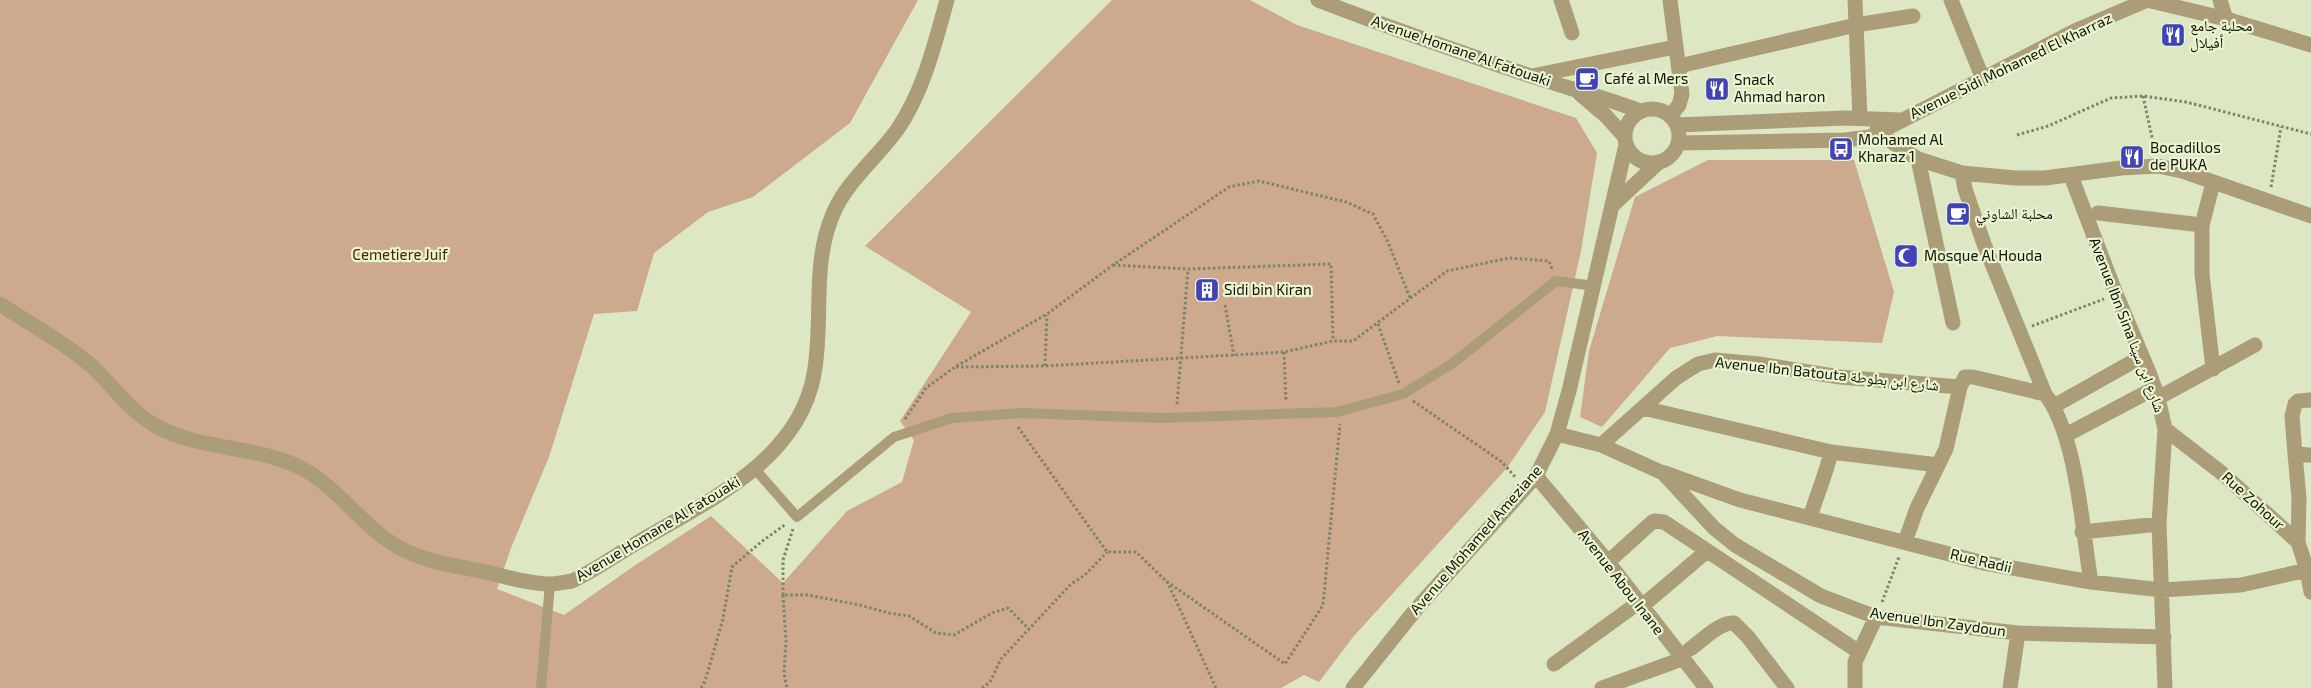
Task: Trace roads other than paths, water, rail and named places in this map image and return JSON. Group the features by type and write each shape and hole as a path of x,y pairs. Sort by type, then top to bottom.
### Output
{"street":[{"name":"Avenue Homane Al Fatouaki","path":"0,304 51,336 92,367 119,394 157,427 200,441 267,456 301,468 333,489 376,532 404,551 437,562 550,584 572,581 716,496 755,469 781,442 800,413 810,391 817,351 822,245 834,211 850,186 898,129 932,55 947,0"},
{"name":"Avenue Homane Al Fatouaki","path":"1318,0 1398,30 1532,76 1615,101 1640,111"},
{"path":"1561,0 1572,33"},
{"path":"1670,0 1682,96 1673,120"},
{"path":"1855,0 1860,118"},
{"path":"1951,0 1984,79"},
{"path":"2147,0 2226,19 2311,45"},
{"name":"Avenue Sidi Mohamed El Kharraz","path":"1673,120 1860,118 1877,126 1901,120 1926,110 2075,31 2147,0"},
{"path":"2220,0 2226,19"},
{"path":"1679,66 1856,25 1913,16"},
{"path":"1532,76 1675,47"},
{"name":"Avenue Homane Al Fatouaki","path":"1576,90 1606,116 1625,140"},
{"path":"1656,109 1673,120 1679,134 1678,143 1668,158 1650,163 1640,160 1631,154 1625,140 1626,126 1640,111 1656,109"},
{"path":"1877,126 1918,159 1962,173 2015,178 2071,176 2122,168 2158,166 2182,171 2311,216"},
{"name":"Avenue Sidi Mohamed El Kharraz","path":"1678,143 1846,140 1870,137 1877,126"},
{"name":"Avenue Mohamed Ameziane","path":"1353,688 1417,608 1536,476 1557,434 1614,204 1625,140"},
{"path":"1918,159 1953,323"},
{"path":"1614,204 1659,162"},
{"path":"1962,173 1965,190 1984,244 2066,435 2091,582"},
{"name":"Avenue Ibn Sina شارع ابن سينا","path":"2071,176 2156,393 2165,429 2159,524 2165,688"},
{"path":"2213,183 2202,225 2202,274 2213,369"},
{"path":"2098,213 2202,225"},
{"path":"2066,435 2213,369 2255,345"},
{"path":"2050,400 2141,357"},
{"name":"Avenue Ibn Batouta شارع ابن بطوطة","path":"1601,445 1692,367 1715,360 1759,364 1840,377 1960,387 1965,377 1973,377 2050,400"},
{"path":"1905,542 1917,508 1951,434 1960,387"},
{"path":"2298,542 2299,498 2293,409 2298,401 2311,400"},
{"path":"1643,408 1831,452 1938,465"},
{"name":"Rue Zohour","path":"2165,429 2224,474 2298,542 2307,570 2311,592"},
{"name":"Avenue Ibn Zaydoun","path":"1557,434 1601,445 1663,473 1714,528 1735,545 1821,596 1876,617 2018,633 2164,637"},
{"path":"1810,518 1831,452"},
{"path":"2295,454 2311,455"},
{"name":"Rue Radii","path":"1663,473 1740,500 1984,563 2091,582 2162,590 2241,585 2307,570"},
{"name":"Avenue Abou Inane","path":"1536,476 1608,562 1640,605 1686,654 1706,688"},
{"path":"1608,562 1650,524 1657,521 1664,522 1859,652"},
{"path":"2082,532 2159,524"},
{"path":"1554,664 1640,605 1706,551"},
{"path":"1855,688 1854,668 1859,652 1876,617"},
{"path":"1602,688 1686,654 1727,623 1734,623 1748,637 1786,688"},
{"path":"2010,688 2018,633"}],"lane":[{"path":"755,469 797,516 894,437 952,418 1009,414 1176,418 1341,411 1403,394 1453,363 1556,281 1594,286"},
{"path":"541,688 550,584"}],"place":[{"name":"محلبة جامع أفيلال","path":"2173,35"},
{"name":"Café al Mers","path":"1587,79"},
{"name":"Snack Ahmad haron","path":"1717,89"},
{"name":"Mohamed Al Kharaz 1","path":"1841,149"},
{"name":"Bocadillos de PUKA","path":"2132,157"},
{"name":"محلبة الشاوني","path":"1958,214"},
{"name":"Mosque Al Houda","path":"1906,256"},
{"name":"Sidi bin Kiran","path":"1207,290"}],"park label":[{"name":"Cemetiere Juif","path":"400,255"}]}
